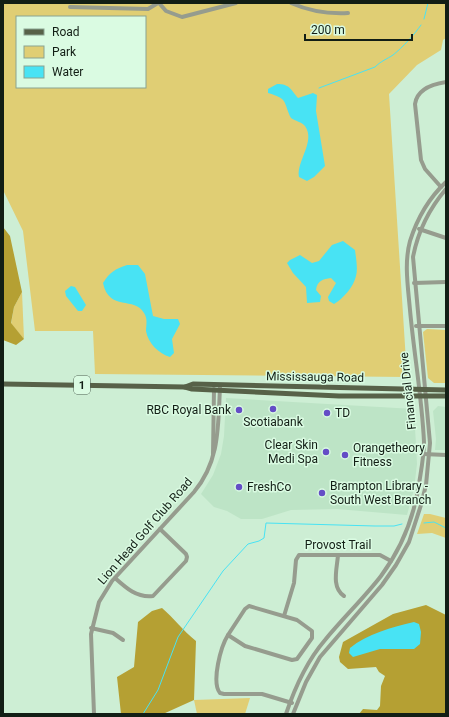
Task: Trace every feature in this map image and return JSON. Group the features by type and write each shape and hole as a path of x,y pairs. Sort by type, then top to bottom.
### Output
{"main road":[{"name":"Mississauga Road","path":"3,384 217,387 422,393 446,396"},
{"name":"Mississauga Road","path":"217,387 339,396 422,393 446,390"}],"street":[{"path":"70,7 148,9 158,3 166,12 182,16 236,3"},
{"path":"291,3 305,9 337,14 348,14"},
{"path":"440,187 428,174 421,160 415,104 421,92 446,82"},
{"name":"Financial Drive","path":"293,714 308,677 323,653 382,585 402,556 412,533 421,505 430,443 412,326 408,261 410,242 415,227 425,208 440,187 446,182"},
{"name":"Financial Drive","path":"286,714 305,670 320,646 374,584 391,561 414,509 423,454 422,393 413,257 421,229 429,210 446,189"},
{"path":"415,227 446,238"},
{"path":"414,283 446,282"},
{"path":"412,326 446,326"},
{"name":"Lion Head Golf Club Road","path":"94,714 91,628 99,602 115,578 198,487 206,474 218,441 217,387"},
{"path":"423,454 446,455"},
{"path":"115,578 130,590 142,596 150,596 155,594 181,567 187,559 187,555 160,529"},
{"name":"Provost Trail","path":"284,616 294,582 297,557 303,554 380,555 391,561"},
{"path":"338,555 335,585 337,592 344,596"},
{"path":"228,635 245,646 295,660 312,638 313,633 300,622 249,606 245,609 228,635 220,654 217,685 219,692 224,694 262,694 296,705"},
{"path":"91,628 113,633 123,640"}],"shaded area":[{"path":"3,227 10,236 22,292 14,307 11,323 24,339 16,345 3,340"},
{"path":"226,398 414,409 417,464 414,489 407,515 337,509 291,510 262,519 241,519 227,511 214,507 201,494 213,475 221,454 224,436"},
{"path":"438,406 446,407 446,450 435,450 436,439 433,411"},
{"path":"426,605 446,615 446,714 359,714 363,709 377,710 380,706 381,686 385,676 379,672 376,667 348,669 340,662 339,657 343,642 393,614"},
{"path":"162,608 196,641 194,700 163,714 121,714 117,677 134,667 138,622 152,611"}],"green space":[{"path":"3,3 446,3 446,38 443,40 441,50 417,65 389,94 407,377 95,374 93,331 35,331 23,231 3,190"},
{"path":"22,292 24,339 11,324 14,307"},
{"path":"427,329 446,330 446,383 434,383 428,378 423,332"},
{"path":"424,514 446,518 446,538 432,533 417,534"},
{"path":"250,698 245,714 197,714 194,700"}],"water":[{"path":"277,84 288,86 298,98 313,93 317,95 316,111 325,166 314,177 307,181 299,177 299,171 307,145 308,132 304,125 291,118 282,99 268,93 268,89"},
{"path":"343,241 355,250 357,270 355,280 351,288 334,304 329,301 328,297 336,283 331,278 323,280 318,284 316,290 321,296 320,302 307,303 306,287 293,273 287,263 300,255 312,263 319,261 332,245"},
{"path":"127,265 138,265 145,274 153,316 164,319 178,319 180,324 172,339 174,353 170,357 158,351 149,340 146,331 146,318 140,308 135,305 116,301 106,292 103,283 106,279 113,271"},
{"path":"71,286 75,287 86,305 82,311 78,311 66,296 65,291"},
{"path":"414,622 419,624 421,632 420,644 414,649 380,649 353,657 349,653 350,648 372,635"}],"waterway":[{"path":"424,19 428,3"},
{"path":"319,88 375,67 401,48 421,25"},
{"path":"424,523 434,522 446,528"},
{"path":"143,714 158,690 178,637 223,571 248,544 264,538 266,523 375,526 394,526 402,524"}],"place":[{"name":"Scotiabank","path":"273,409"},
{"name":"RBC Royal Bank","path":"239,410"},
{"name":"TD","path":"327,413"},
{"name":"Clear Skin Medi Spa","path":"326,452"},
{"name":"Orangetheory Fitness","path":"345,455"},
{"name":"FreshCo","path":"239,487"},
{"name":"Brampton Library - South West Branch","path":"322,493"}]}
